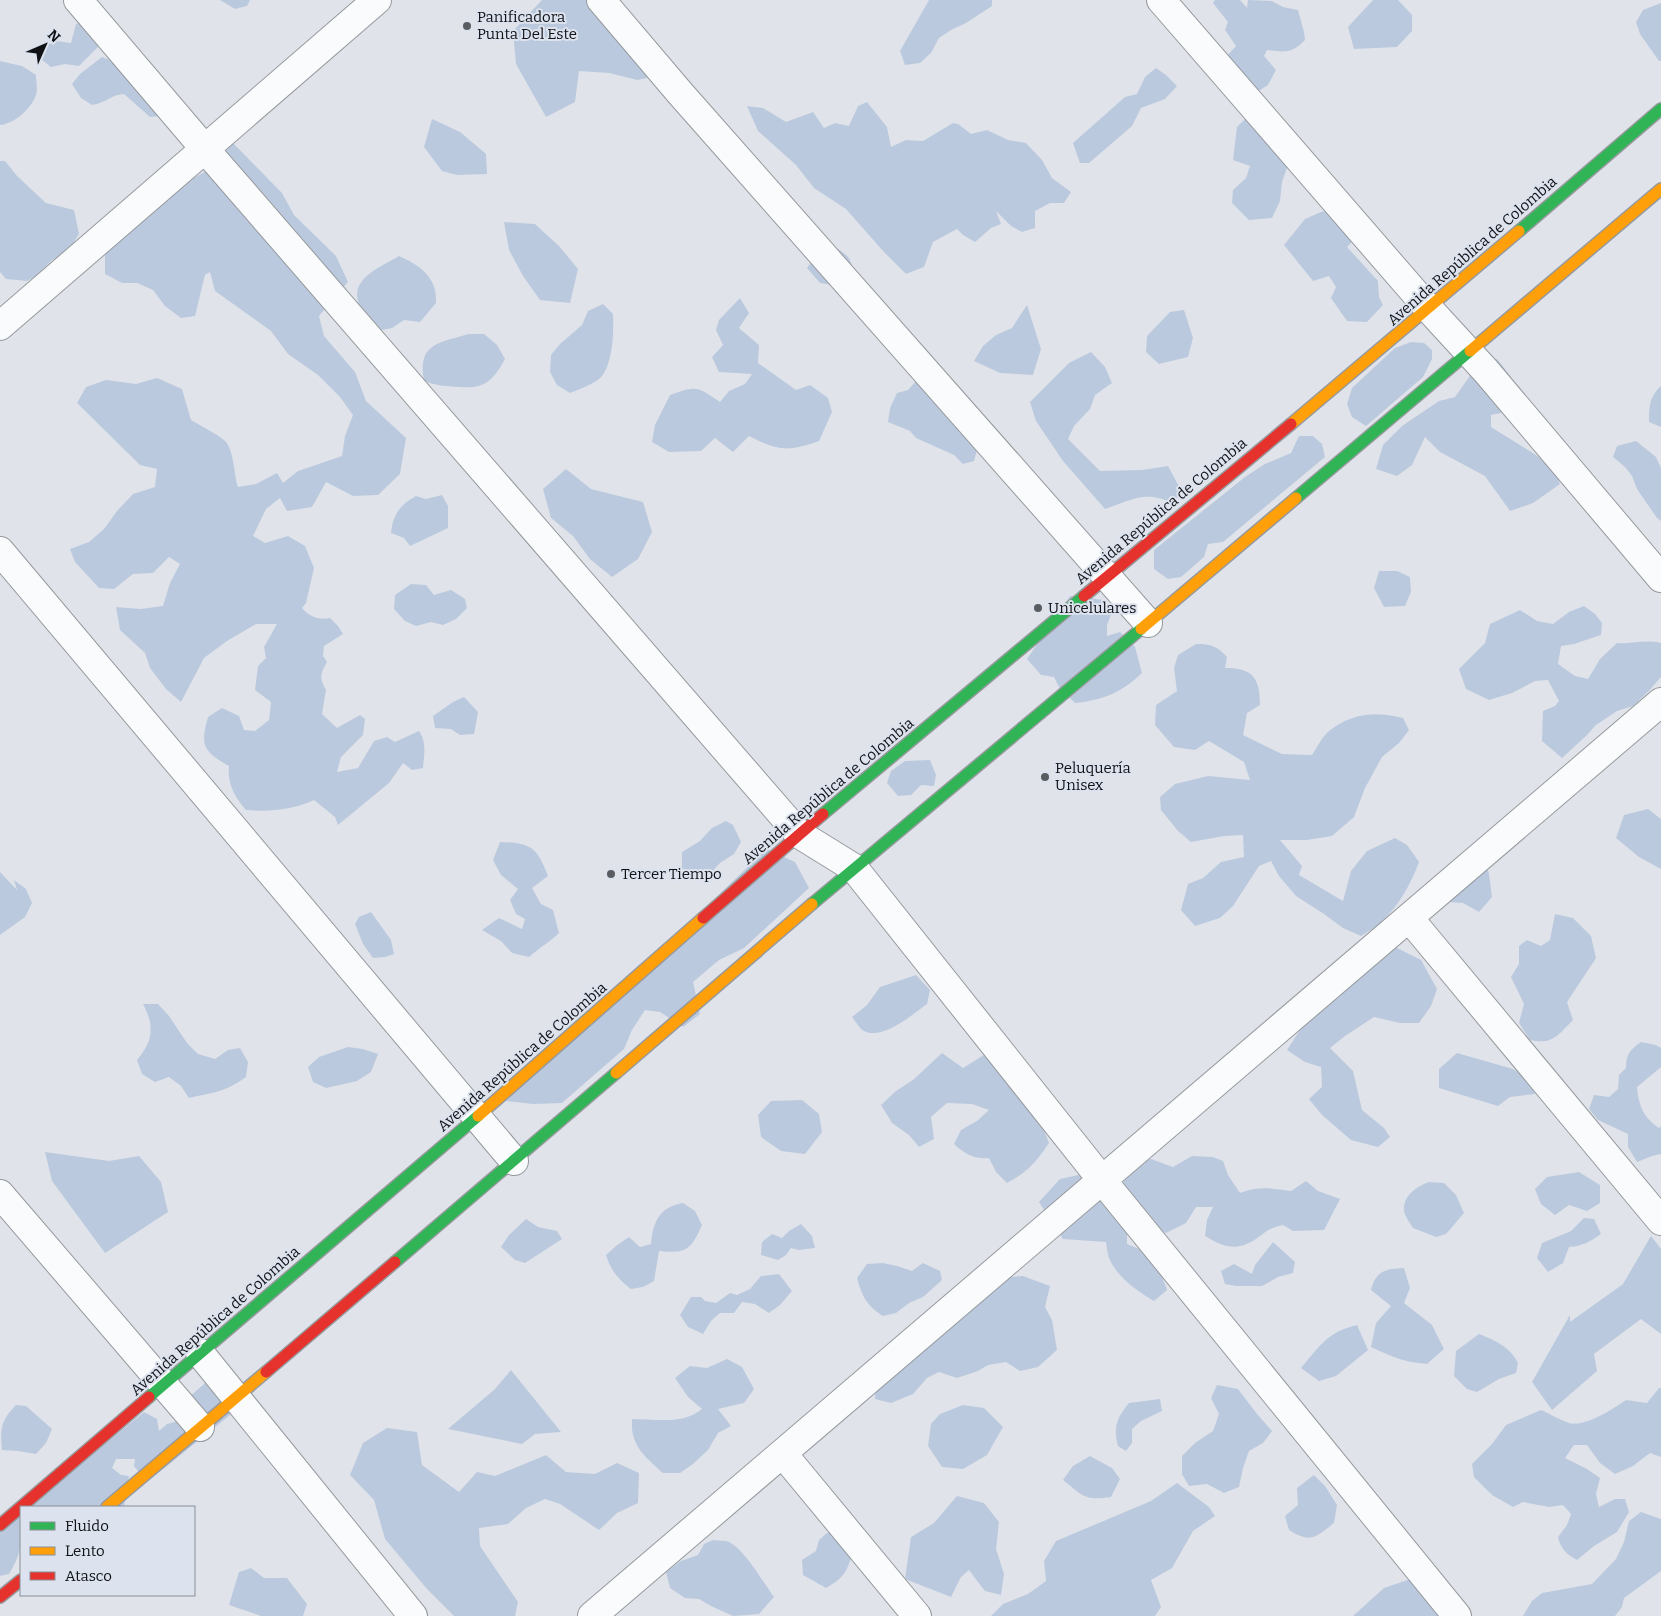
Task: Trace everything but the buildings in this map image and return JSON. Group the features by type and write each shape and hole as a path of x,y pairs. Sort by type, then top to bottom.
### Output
{"street":[{"path":"78,0 799,834 854,868 1102,1180 1457,1616"},
{"path":"0,326 377,0"},
{"path":"601,0 680,93 1148,623"},
{"path":"1161,0 1469,352 1661,578"},
{"name":"Avenida República de Colombia","path":"22,1506 477,1117 799,834 1429,308 1661,109"},
{"path":"108,1506 514,1161 854,868 1148,623 1661,189"},
{"path":"0,551 514,1161"},
{"path":"592,1616 1661,702"},
{"path":"1409,918 1661,1221"},
{"path":"0,1194 200,1427"},
{"path":"200,1353 413,1616"},
{"path":"782,1454 917,1616"},
{"name":"Avenida República de Colombia","path":"0,1525 20,1508"},
{"path":"0,1597 20,1581"}],"shaded area":[{"path":"220,0 250,0 247,6 235,9"},
{"path":"542,0 601,0 658,76 637,80 609,73 579,71 575,102 546,117 516,64 513,31"},
{"path":"929,0 992,0 992,6 939,38 931,53 920,63 905,65 900,51"},
{"path":"1215,0 1240,0 1247,8 1248,0 1272,1 1283,7 1298,10 1305,40 1292,50 1267,50 1264,56 1276,70 1268,85 1254,94 1225,58 1236,46 1225,30 1228,22 1213,3"},
{"path":"1373,0 1398,0 1412,15 1412,31 1397,47 1354,49 1348,27"},
{"path":"1661,3 1661,61 1659,61 1640,34 1636,22 1643,10"},
{"path":"85,21 103,42 79,66 65,64 51,67 42,60 47,45 57,41 71,43 76,24"},
{"path":"102,57 115,62 161,116 150,117 124,94 92,105 81,98 72,84 80,74"},
{"path":"0,61 22,66 36,75 37,88 34,100 26,110 11,122 0,125"},
{"path":"1156,68 1177,86 1165,99 1141,108 1132,126 1089,163 1080,163 1073,143 1125,97 1137,94 1145,77"},
{"path":"867,102 887,127 891,147 906,140 923,141 953,123 958,124 971,134 987,130 1008,140 1026,143 1042,160 1052,178 1071,192 1064,203 1050,203 1035,211 1035,228 1022,232 1011,226 996,211 1001,224 991,228 975,242 957,229 933,242 924,267 906,274 846,209 814,188 796,165 758,131 747,106 763,108 786,122 813,112 824,128 835,123 849,126 858,106"},
{"path":"1251,113 1271,116 1288,125 1293,150 1282,182 1280,201 1272,218 1249,220 1232,203 1233,190 1246,178 1250,166 1233,160 1237,127"},
{"path":"432,119 460,132 486,154 487,174 457,175 442,171 424,147"},
{"path":"232,142 282,193 294,215 336,256 348,282 319,316 324,336 355,372 366,401 406,438 400,474 378,495 353,496 326,482 312,507 287,511 280,498 266,509 253,536 265,543 288,536 305,546 314,568 306,603 302,608 314,617 330,618 343,634 324,646 323,656 327,662 321,676 326,690 322,714 337,728 360,715 365,719 363,735 341,757 337,772 358,768 374,741 387,737 395,742 419,731 422,735 424,749 423,768 412,770 403,763 389,783 338,825 335,817 314,800 281,810 246,810 233,790 229,779 229,766 209,752 204,741 208,717 222,708 239,716 244,730 255,731 269,720 271,702 255,690 258,666 266,658 264,647 277,624 256,624 227,641 204,658 181,702 166,689 150,668 145,653 120,630 116,607 141,609 163,606 170,583 180,564 169,557 153,573 133,574 114,589 99,588 75,562 70,549 89,542 104,529 133,494 155,487 157,469 140,465 77,403 86,387 106,380 136,384 157,378 182,389 191,420 217,435 228,445 238,487 256,484 277,473 283,483 298,471 342,456 345,436 353,415 340,397 318,375 288,354 271,331 215,291 210,272 205,275 195,316 181,318 165,306 153,290 137,283 122,283 105,274 105,253 190,180 208,170 211,174"},
{"path":"0,161 5,161 17,176 46,203 74,210 79,234 69,250 51,261 36,276 27,281 6,279 0,272"},
{"path":"1336,208 1360,233 1347,247 1378,281 1379,297 1383,305 1367,322 1347,321 1331,298 1336,287 1329,276 1313,281 1284,245 1305,219"},
{"path":"504,222 535,224 559,246 578,269 570,303 540,300 523,276 509,250"},
{"path":"832,246 846,255 851,261 853,271 853,277 838,286 820,283 807,268 815,256"},
{"path":"399,256 415,264 432,281 435,289 436,303 420,322 404,320 392,328 377,331 361,308 358,290 361,282 374,270"},
{"path":"740,298 749,313 739,328 759,345 758,363 796,390 810,385 828,398 832,412 819,441 799,447 783,448 768,445 749,436 733,452 715,438 701,451 669,452 652,442 655,425 670,395 697,389 720,402 729,391 745,384 752,374 719,372 712,357 723,345 716,330 719,320"},
{"path":"603,304 613,314 613,339 610,358 604,374 599,379 570,393 557,385 550,372 551,355 560,344 582,325 588,311"},
{"path":"1027,305 1041,349 1033,375 1000,373 974,361 983,346 996,335 1012,328"},
{"path":"1184,310 1193,338 1188,357 1159,364 1146,352 1147,336 1170,312"},
{"path":"469,334 484,334 497,345 505,359 492,378 482,385 475,387 441,386 424,381 423,368 427,352 440,343"},
{"path":"1411,342 1424,343 1432,350 1432,359 1423,377 1366,426 1352,417 1347,404 1352,388 1395,348"},
{"path":"1091,352 1105,367 1112,383 1095,395 1090,409 1074,426 1068,439 1100,471 1142,470 1168,466 1182,492 1173,502 1153,497 1141,497 1105,509 1063,461 1036,421 1030,402 1069,363"},
{"path":"1497,359 1514,383 1515,395 1510,411 1491,415 1491,427 1552,465 1560,484 1533,503 1510,511 1485,476 1440,452 1425,437 1412,465 1397,476 1376,469 1383,445 1402,426 1439,401 1455,397 1481,360"},
{"path":"916,381 940,406 954,425 967,436 977,450 974,461 963,464 954,455 916,438 910,431 888,422 890,408 897,393 908,390"},
{"path":"1661,386 1661,427 1649,422 1649,412 1654,394"},
{"path":"1299,436 1313,436 1322,444 1325,457 1223,542 1208,544 1204,557 1181,577 1168,579 1154,569 1154,550 1245,477 1265,464 1291,453"},
{"path":"1636,441 1656,457 1661,468 1661,521 1637,489 1632,476 1613,457 1617,446"},
{"path":"566,469 591,489 643,502 652,532 638,559 612,577 590,559 573,536 551,518 543,489"},
{"path":"442,495 448,506 448,528 410,546 404,538 391,533 398,511 406,503 416,496 426,499"},
{"path":"1379,571 1397,571 1410,577 1411,592 1405,606 1384,607 1374,588"},
{"path":"411,584 426,585 434,595 451,590 465,599 467,608 456,619 443,625 431,622 416,626 405,621 394,609 395,595"},
{"path":"1070,596 1104,600 1112,612 1107,625 1107,636 1120,632 1135,647 1142,673 1127,686 1111,694 1094,700 1075,703 1059,687 1054,677 1041,675 1027,659"},
{"path":"1584,606 1595,614 1602,623 1601,635 1574,644 1561,646 1558,664 1575,676 1588,679 1600,659 1617,643 1656,642 1661,643 1661,677 1633,706 1617,711 1596,725 1562,758 1542,741 1543,711 1555,706 1559,701 1548,680 1535,681 1512,693 1489,700 1466,689 1459,669 1485,643 1490,624 1520,610 1537,621 1553,624 1569,612"},
{"path":"1196,644 1210,645 1217,648 1227,657 1225,668 1242,670 1253,676 1260,696 1260,705 1247,713 1243,735 1282,754 1312,755 1328,732 1354,717 1373,714 1403,718 1409,730 1399,743 1382,757 1365,788 1354,817 1332,836 1307,840 1280,840 1302,866 1299,875 1343,901 1351,871 1367,851 1395,838 1407,845 1419,862 1412,879 1403,895 1387,916 1361,936 1343,928 1296,896 1279,876 1271,861 1259,866 1233,906 1220,918 1195,926 1181,910 1188,884 1203,878 1221,862 1244,857 1243,835 1224,836 1191,842 1178,831 1161,810 1160,797 1175,784 1208,776 1250,780 1244,762 1209,741 1195,750 1174,747 1155,725 1156,705 1177,691 1174,668 1178,655"},
{"path":"464,697 478,712 474,734 460,735 451,729 435,728 433,716"},
{"path":"930,760 936,775 934,786 921,785 911,795 898,796 887,783 891,771 905,761"},
{"path":"1648,809 1661,819 1661,869 1639,857 1616,838 1624,815"},
{"path":"726,821 733,825 741,842 734,854 720,863 709,875 698,881 682,868 682,852 700,841 712,828"},
{"path":"500,842 519,844 532,849 540,859 548,876 532,888 541,904 553,910 559,933 529,957 512,953 501,941 482,930 499,918 522,929 525,919 516,914 510,900 518,889 501,875 493,860"},
{"path":"766,849 795,862 809,888 744,948 719,960 693,982 700,1014 683,1027 660,1012 645,1010 632,1030 624,1049 562,1103 533,1104 506,1101"},
{"path":"1486,865 1492,897 1479,912 1463,903 1449,902 1445,876"},
{"path":"0,872 17,890 14,880 26,889 32,903 25,917 0,935"},
{"path":"371,912 391,940 394,954 373,958 363,944 355,924 359,917"},
{"path":"1555,914 1573,918 1591,936 1596,958 1567,1002 1573,1020 1555,1038 1544,1041 1530,1040 1519,1023 1524,1004 1511,977 1519,964 1519,946 1527,940 1541,946 1550,940"},
{"path":"1395,947 1421,960 1437,989 1431,1006 1419,1023 1400,1023 1374,1017 1330,1048 1353,1071 1362,1110 1384,1128 1390,1137 1378,1147 1351,1140 1322,1115 1309,1099 1322,1087 1321,1067 1305,1062 1287,1050 1312,1012 1340,997 1348,984"},
{"path":"916,975 930,990 927,1004 896,1026 886,1030 868,1033 861,1029 852,1017 867,1005 880,987"},
{"path":"143,1004 158,1004 169,1016 187,1043 198,1054 215,1059 228,1050 240,1048 248,1062 246,1077 225,1089 189,1098 181,1086 169,1077 155,1082 142,1074 137,1060 149,1040 151,1026"},
{"path":"1641,1042 1661,1048 1661,1067 1637,1087 1639,1100 1649,1120 1659,1128 1661,1126 1661,1154 1637,1162 1628,1147 1628,1134 1598,1120 1589,1109 1594,1095 1609,1097 1618,1089 1619,1075 1626,1068 1628,1056 1631,1050"},
{"path":"348,1047 378,1054 371,1072 357,1081 326,1088 313,1082 308,1067 319,1057"},
{"path":"942,1053 963,1068 984,1055 1015,1056 1049,1143 1031,1166 1021,1175 1007,1183 996,1172 989,1158 979,1158 970,1155 954,1144 961,1130 977,1121 989,1110 972,1104 947,1103 931,1117 934,1139 919,1147 909,1135 892,1123 881,1105 896,1091 913,1080"},
{"path":"1457,1053 1513,1069 1530,1080 1535,1094 1510,1097 1498,1106 1439,1088 1439,1069"},
{"path":"802,1100 819,1114 822,1132 805,1154 781,1151 761,1137 758,1115 771,1101"},
{"path":"45,1152 109,1161 139,1156 161,1182 168,1212 105,1253 52,1181"},
{"path":"1192,1156 1213,1157 1223,1161 1228,1175 1240,1193 1265,1188 1291,1191 1306,1181 1318,1191 1340,1199 1324,1230 1293,1231 1283,1225 1274,1227 1249,1243 1236,1247 1218,1243 1205,1236 1207,1220 1213,1207 1196,1207 1186,1223 1166,1233 1141,1221 1122,1188 1128,1165 1151,1159 1173,1167"},
{"path":"1101,1170 1131,1229 1127,1233 1127,1244 1154,1255 1167,1290 1154,1301 1134,1288 1117,1271 1109,1258 1106,1242 1063,1239 1039,1202 1060,1179"},
{"path":"1579,1172 1600,1185 1600,1203 1587,1211 1569,1205 1555,1215 1541,1204 1535,1189 1547,1177"},
{"path":"1429,1182 1444,1183 1456,1195 1464,1213 1446,1234 1436,1237 1413,1228 1404,1210 1406,1200 1412,1192"},
{"path":"683,1203 695,1211 702,1225 691,1245 682,1251 659,1251 654,1281 643,1287 631,1289 622,1282 610,1266 606,1255 629,1237 640,1247 651,1244 653,1229 659,1217 668,1208"},
{"path":"1584,1218 1594,1219 1601,1234 1586,1243 1569,1247 1563,1263 1548,1272 1537,1258 1542,1243 1571,1231"},
{"path":"526,1219 538,1227 557,1231 562,1239 525,1263 515,1260 501,1247 509,1235"},
{"path":"801,1224 812,1236 815,1248 799,1250 791,1248 786,1255 778,1260 761,1255 762,1242 772,1234 782,1238"},
{"path":"1651,1236 1661,1249 1661,1334 1641,1319 1594,1354 1597,1371 1552,1410 1532,1382 1570,1315 1570,1322 1623,1284"},
{"path":"1273,1242 1295,1262 1293,1273 1278,1277 1262,1286 1225,1284 1221,1271 1234,1264 1252,1274 1255,1265"},
{"path":"883,1263 912,1271 923,1263 940,1271 942,1280 923,1297 909,1303 896,1313 883,1316 872,1308 866,1300 857,1278 867,1264"},
{"path":"1404,1268 1410,1288 1404,1303 1432,1325 1444,1349 1427,1364 1398,1358 1371,1347 1376,1323 1391,1306 1371,1290 1373,1283 1379,1275 1387,1270"},
{"path":"984,1273 1010,1277 1023,1276 1050,1286 1045,1307 1052,1320 1057,1350 1038,1367 1020,1371 1006,1362 988,1365 978,1371 957,1378 939,1372 927,1378 913,1394 891,1403 875,1399 876,1384"},
{"path":"779,1274 792,1291 780,1305 769,1313 755,1304 742,1302 734,1313 720,1313 711,1321 703,1334 688,1327 680,1315 691,1297 701,1297 705,1301 716,1303 730,1293 737,1295 750,1289 761,1276"},
{"path":"1357,1325 1368,1350 1336,1376 1319,1381 1301,1368 1331,1336"},
{"path":"1479,1334 1506,1348 1518,1363 1516,1373 1499,1379 1477,1392 1467,1389 1454,1376 1456,1351"},
{"path":"727,1359 742,1367 754,1389 744,1403 718,1409 731,1426 718,1433 708,1450 693,1464 680,1473 663,1473 644,1455 636,1443 633,1436 632,1419 678,1419 694,1414 702,1409 688,1397 675,1378 690,1366 707,1368"},
{"path":"511,1370 561,1432 535,1434 522,1444 448,1429 495,1389"},
{"path":"211,1378 235,1411 147,1482 134,1466 135,1459 116,1459 112,1468 121,1475 129,1476 124,1506 27,1506 144,1412 157,1419 159,1431 167,1424 182,1420 188,1398"},
{"path":"1217,1385 1238,1389 1272,1431 1263,1443 1249,1451 1239,1487 1224,1493 1207,1484 1189,1486 1182,1474 1182,1456 1195,1443 1213,1431 1219,1414 1211,1398"},
{"path":"1661,1388 1661,1457 1650,1453 1633,1466 1615,1474 1600,1463 1587,1445 1574,1445 1565,1458 1600,1478 1596,1494 1599,1507 1615,1499 1625,1499 1629,1512 1617,1532 1594,1546 1577,1560 1564,1551 1560,1545 1558,1537 1567,1525 1571,1514 1563,1505 1549,1507 1523,1502 1513,1507 1492,1495 1474,1477 1472,1464 1492,1444 1506,1425 1541,1410 1569,1423 1576,1424 1591,1420 1626,1400 1647,1403"},
{"path":"1160,1399 1162,1411 1141,1421 1132,1429 1132,1443 1126,1451 1118,1446 1117,1423 1129,1403"},
{"path":"16,1405 26,1406 52,1429 46,1443 36,1454 2,1450 1,1436 4,1420"},
{"path":"963,1405 984,1408 1003,1427 987,1455 963,1469 942,1467 928,1446 931,1424 940,1414"},
{"path":"387,1428 417,1432 422,1465 459,1492 477,1472 495,1476 546,1455 566,1472 595,1474 617,1463 639,1473 638,1503 617,1513 599,1530 560,1504 545,1499 526,1508 508,1524 479,1528 480,1546 518,1602 515,1616 454,1616 427,1589 385,1539 374,1500 350,1475 363,1443"},
{"path":"1090,1456 1112,1468 1120,1479 1111,1497 1090,1498 1075,1490 1063,1480 1073,1466"},
{"path":"1314,1475 1325,1486 1337,1505 1334,1523 1318,1535 1308,1538 1289,1530 1285,1516 1298,1505 1297,1488"},
{"path":"1177,1483 1209,1507 1215,1516 1193,1531 1172,1568 1151,1580 1161,1607 1155,1616 991,1616 1003,1604 1028,1594 1046,1581 1044,1561 1056,1541 1151,1501"},
{"path":"957,1496 984,1503 999,1522 996,1549 1004,1574 1001,1595 985,1591 969,1570 961,1577 951,1597 905,1579 911,1537 934,1523"},
{"path":"20,1511 20,1548 17,1558 9,1574 0,1576 0,1518"},
{"path":"1641,1512 1661,1519 1661,1571 1624,1598 1622,1607 1615,1616 1523,1616 1532,1601 1542,1593 1592,1584 1616,1559 1624,1542 1629,1521"},
{"path":"827,1533 837,1533 853,1552 844,1574 826,1588 803,1575 802,1560 816,1551 819,1540"},
{"path":"713,1540 727,1541 735,1546 747,1559 774,1597 759,1614 733,1616 699,1599 685,1598 670,1588 666,1572 681,1561 698,1555 704,1544"},
{"path":"251,1568 264,1578 287,1578 307,1604 303,1616 261,1616 229,1605 239,1572"},
{"path":"1422,1575 1459,1616 1353,1616 1384,1588"}],"traffic: fast":[{"path":"1519,231 1661,109"},
{"path":"1296,498 1470,351"},
{"path":"823,814 1084,596"},
{"path":"812,904 1141,629"},
{"path":"395,1262 616,1073"},
{"path":"149,1397 478,1116"}],"traffic: slow":[{"path":"1470,351 1661,189"},
{"path":"1291,424 1519,231"},
{"path":"1141,629 1296,498"},
{"path":"616,1073 812,904"},
{"path":"478,1116 703,918"},
{"path":"108,1506 266,1372"}],"traffic: jam":[{"path":"1084,596 1291,424"},
{"path":"703,918 823,814"},
{"path":"266,1372 395,1262"},
{"path":"22,1506 149,1397"},
{"path":"0,1525 20,1508"},
{"path":"0,1597 20,1581"}],"place":[{"name":"Panificadora Punta Del Este","path":"467,26"},
{"name":"Unicelulares","path":"1038,608"},
{"name":"Peluquería Unisex","path":"1045,777"},
{"name":"Tercer Tiempo","path":"611,874"}]}
